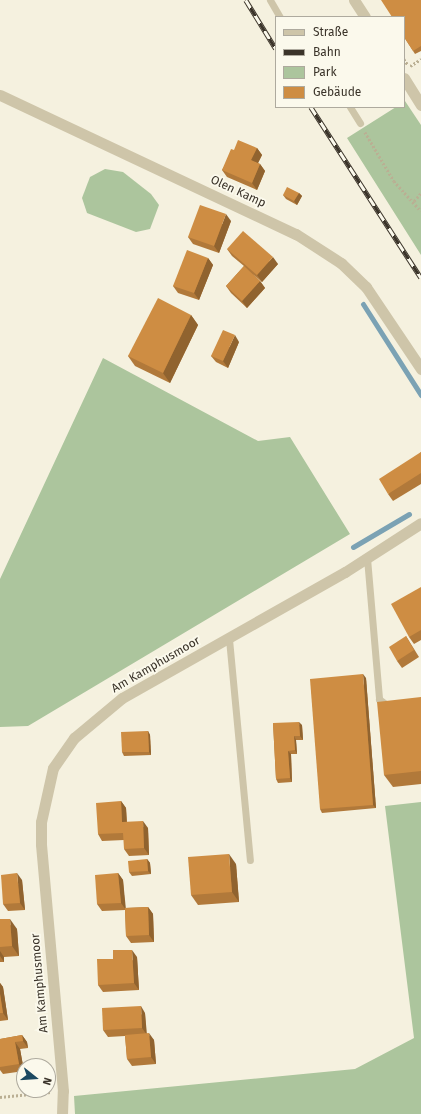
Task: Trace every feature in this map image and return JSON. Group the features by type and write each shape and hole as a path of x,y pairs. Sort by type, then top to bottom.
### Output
{"street":[{"path":"354,0 364,16"},
{"path":"405,80 421,104"},
{"name":"Olen Kamp","path":"0,95 296,234 341,263 366,287 421,369"},
{"name":"Am Kamphusmoor","path":"62,1114 63,1091 41,844 41,822 53,768 74,738 122,698 367,558 421,523"}],"lane":[{"path":"270,0 279,16"},
{"path":"351,108 360,123"},
{"path":"367,558 379,699 387,705 394,704"},
{"path":"228,638 250,860"}],"path":[{"path":"405,69 421,59"},
{"path":"405,61 409,67"},
{"path":"360,123 394,181 421,210"},
{"path":"414,201 421,193"},
{"path":"0,1096 63,1091"}],"green space":[{"path":"405,101 421,125 421,255 347,138 394,108 405,108"},
{"path":"105,169 123,172 151,194 159,205 150,229 136,232 87,213 82,198 90,177"},
{"path":"103,358 258,441 290,437 350,534 28,726 0,727 0,579"},
{"path":"421,802 421,1114 75,1114 74,1096 355,1069 414,1038 385,806"}],"building":[{"path":"381,0 421,0 421,46 413,51 405,39 405,16 391,16"},
{"path":"238,140 257,148 251,160 260,164 252,183 222,170 231,149 234,150"},
{"path":"287,187 299,193 294,201 283,195"},
{"path":"200,205 226,214 214,246 188,237"},
{"path":"243,231 273,257 257,275 227,249"},
{"path":"187,250 208,258 194,293 173,286"},
{"path":"244,266 260,281 242,301 226,286"},
{"path":"158,298 191,315 163,373 128,356"},
{"path":"223,330 235,335 223,361 211,356"},
{"path":"421,452 421,473 388,494 379,479"},
{"path":"421,587 421,630 409,637 391,604"},
{"path":"406,636 414,650 397,661 389,647"},
{"path":"363,674 373,805 320,809 310,679"},
{"path":"421,697 421,771 384,775 377,702"},
{"path":"299,722 300,736 294,736 295,750 288,751 290,778 276,779 273,723"},
{"path":"148,731 149,752 122,752 121,732"},
{"path":"121,801 122,822 143,821 144,848 124,849 123,833 98,834 96,803"},
{"path":"229,854 232,892 191,895 188,857"},
{"path":"147,859 148,871 129,872 128,861"},
{"path":"17,873 20,903 3,904 1,875"},
{"path":"118,873 121,903 97,904 95,875"},
{"path":"148,907 149,935 126,936 125,908"},
{"path":"0,919 10,919 12,946 0,947"},
{"path":"113,950 132,950 134,983 98,985 97,959 113,959"},
{"path":"0,994 3,1013 0,1013"},
{"path":"141,1006 142,1028 103,1030 102,1008"},
{"path":"149,1033 151,1057 127,1059 125,1035"},
{"path":"22,1035 23,1041 15,1042 18,1058 16,1058 16,1064 0,1067 0,1039"}],"waterway":[{"path":"363,304 421,395"},
{"path":"353,547 409,514"}],"railway":[{"path":"246,0 275,47"},
{"path":"312,108 421,278"}]}
